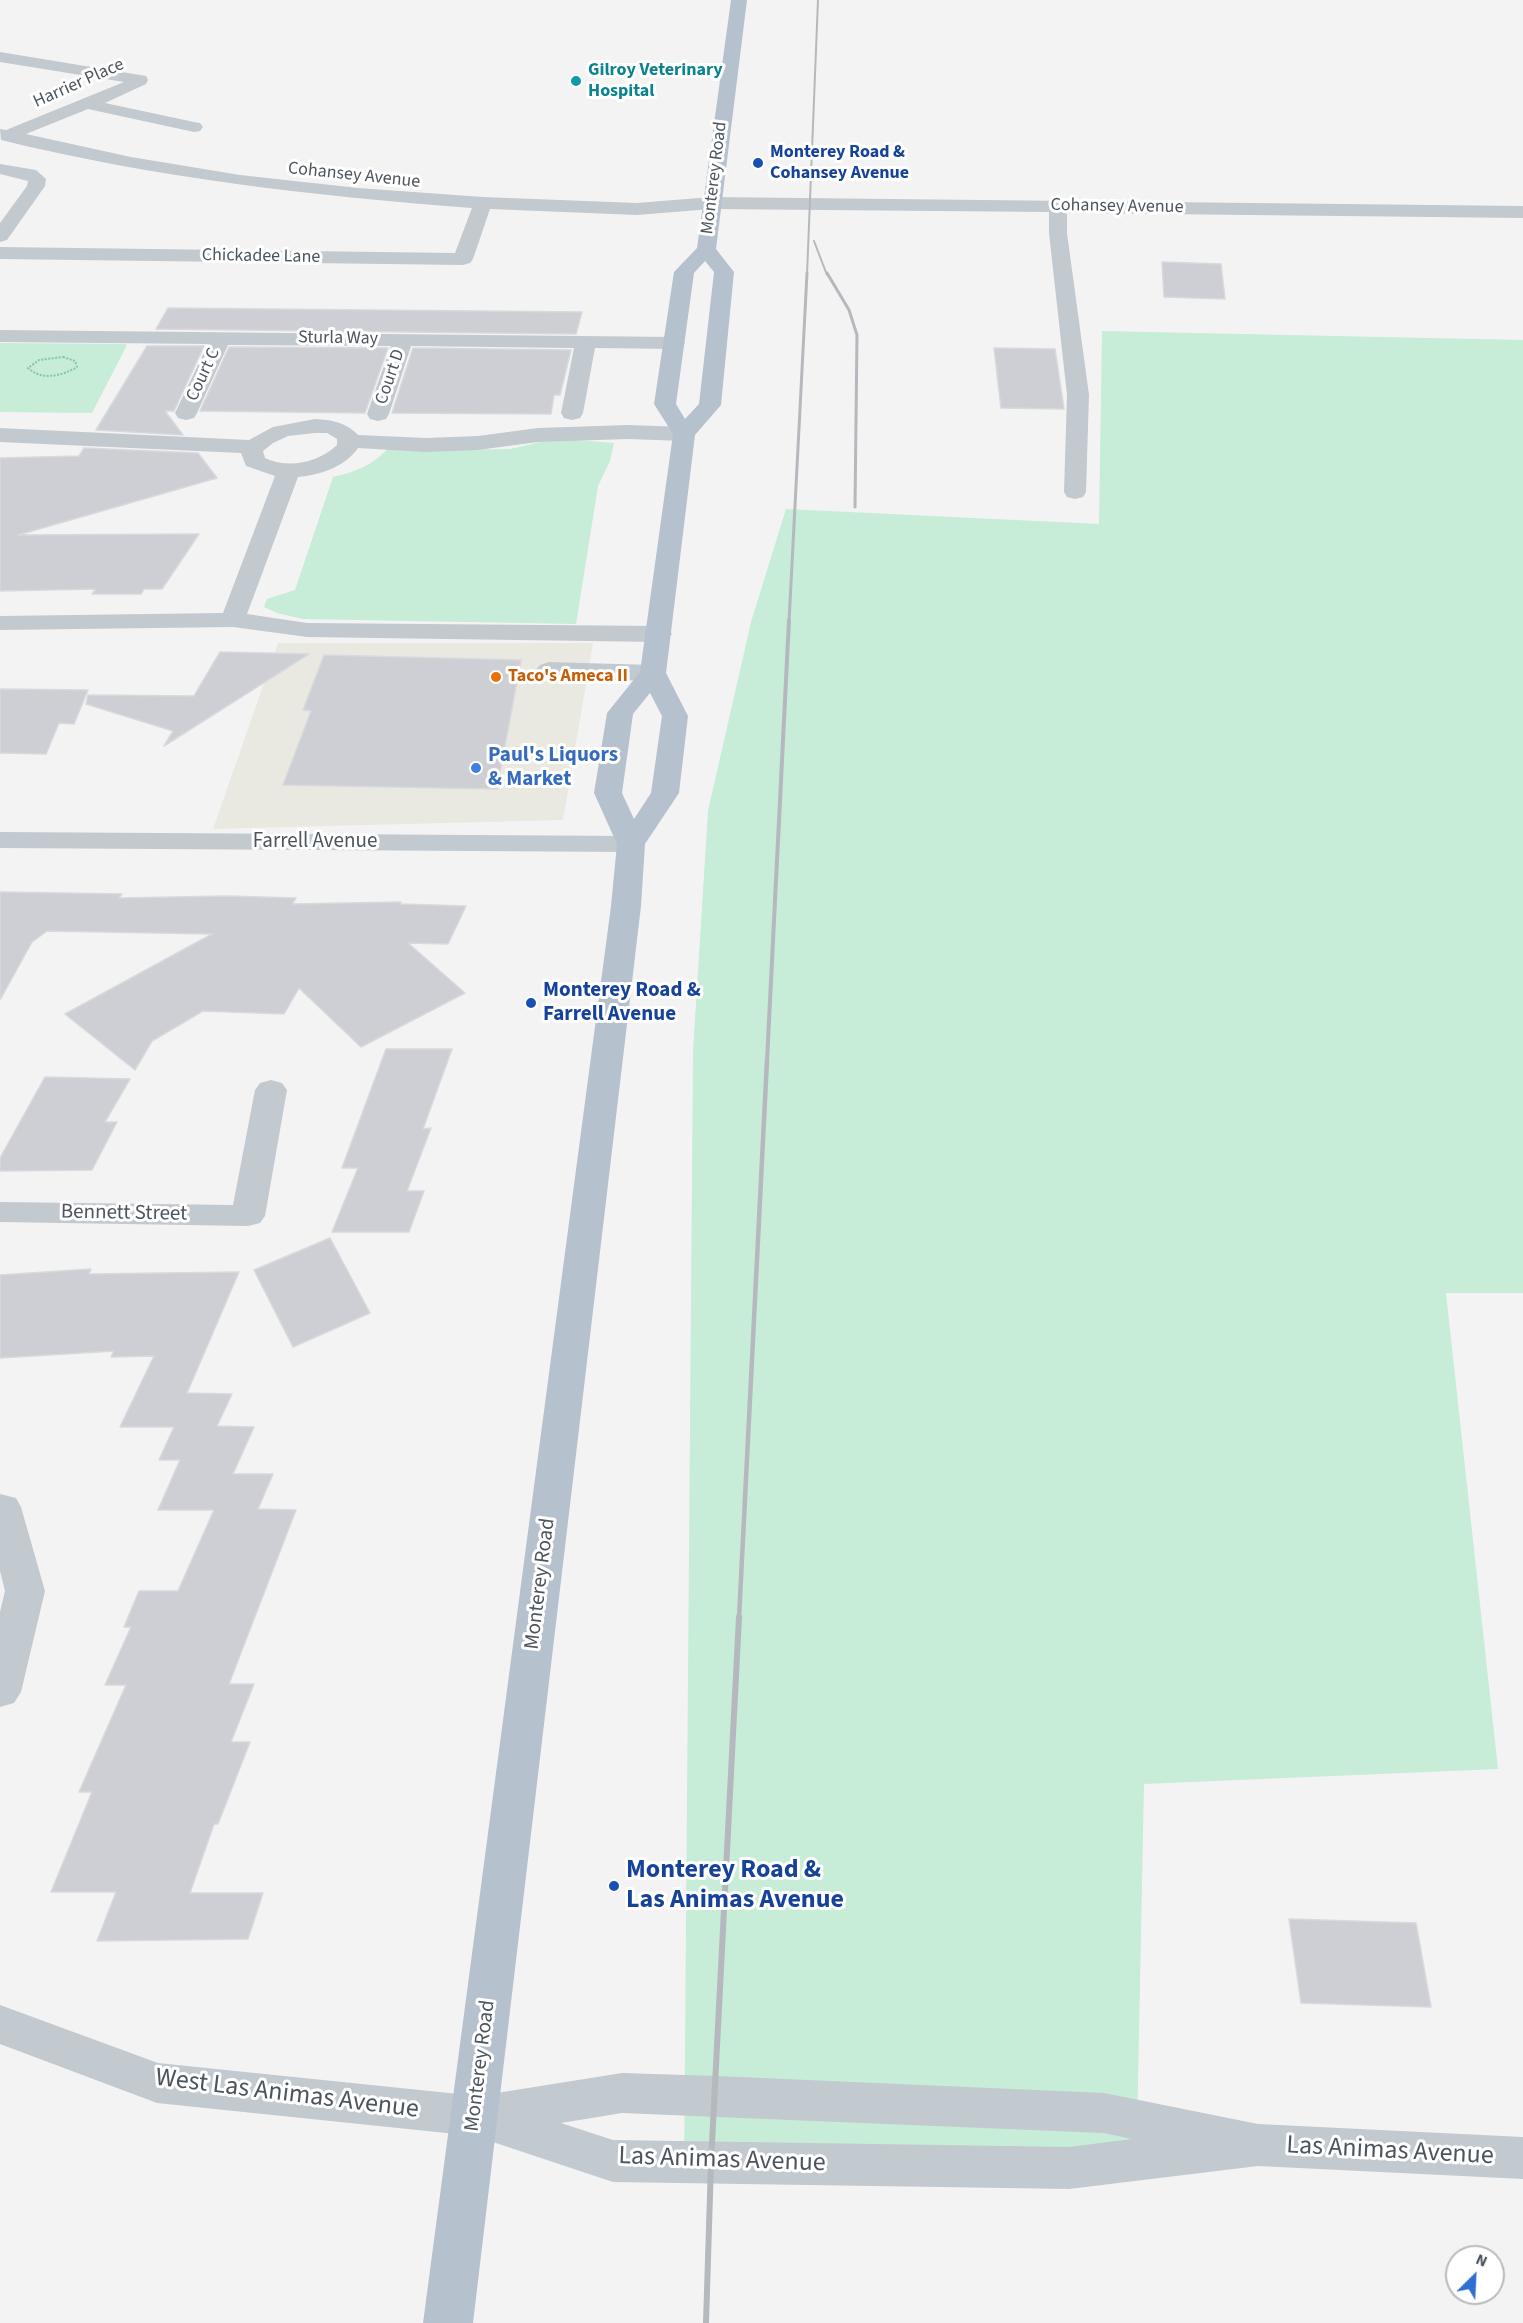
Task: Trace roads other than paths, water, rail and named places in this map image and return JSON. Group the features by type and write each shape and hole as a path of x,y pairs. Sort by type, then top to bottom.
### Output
{"main road":[{"name":"Monterey Road","path":"706,249 724,272 710,405 684,434 665,404 684,272 706,249 739,0"},
{"path":"631,844 608,793 620,713 653,672 684,434"},
{"name":"Monterey Road","path":"448,2323 612,1016 631,844 665,793 674,731 675,716 653,672"}],"street":[{"name":"Harrier Place","path":"0,57 140,80 87,104 4,135"},
{"path":"87,104 194,127"},
{"name":"Cohansey Avenue","path":"0,116 158,150 262,166 374,179 480,186 640,192 711,203"},
{"name":"Cohansey Avenue","path":"4,135 130,162 240,180 358,194 483,203 637,209 711,203 1523,212"},
{"path":"0,169 30,174 37,179 36,186 0,236"},
{"name":"Chickadee Lane","path":"0,253 463,259 483,203"},
{"path":"1058,207 1058,233 1078,395 1075,492"},
{"name":"Sturla Way","path":"0,336 675,343"},
{"name":"Court C","path":"186,412 221,338"},
{"name":"Court D","path":"378,414 403,340"},
{"path":"572,413 586,342"},
{"path":"315,426 341,431 349,441 343,453 316,466 289,470 263,467 251,456 255,447 274,434 290,428 315,426"},
{"path":"349,441 426,446 478,443 538,435 628,432 684,434"},
{"path":"0,435 255,447"},
{"path":"233,620 289,470"},
{"path":"0,623 233,620 307,630 658,634"},
{"path":"549,670 653,672"},
{"name":"Farrell Avenue","path":"0,840 631,844"},
{"name":"Bennett Street","path":"0,1212 248,1216 271,1090"},
{"path":"0,1692 25,1591 2,1507"},
{"name":"West Las Animas Avenue","path":"0,2024 157,2084 475,2116"},
{"name":"Las Animas Avenue","path":"475,2116 622,2093 716,2096 1104,2113 1258,2145 1523,2158"},
{"name":"Las Animas Avenue","path":"475,2116 614,2161 1069,2168 1258,2145"}],"railway":[{"path":"807,275 818,0"},
{"path":"814,241 827,275"},
{"path":"789,622 807,273"},
{"path":"827,273 849,310 857,335 855,507"},
{"path":"767,1061 789,620"},
{"path":"739,1618 767,1060"},
{"path":"706,2323 711,2163 739,1617"}],"place":[{"name":"Gilroy Veterinary Hospital","path":"576,81"},
{"name":"Monterey Road & Cohansey Avenue","path":"758,163"},
{"name":"Taco's Ameca II","path":"496,677"},
{"name":"Paul's Liquors & Market","path":"476,768"},
{"name":"Monterey Road & Farrell Avenue","path":"531,1003"},
{"name":"Monterey Road & Las Animas Avenue","path":"614,1886"}]}
